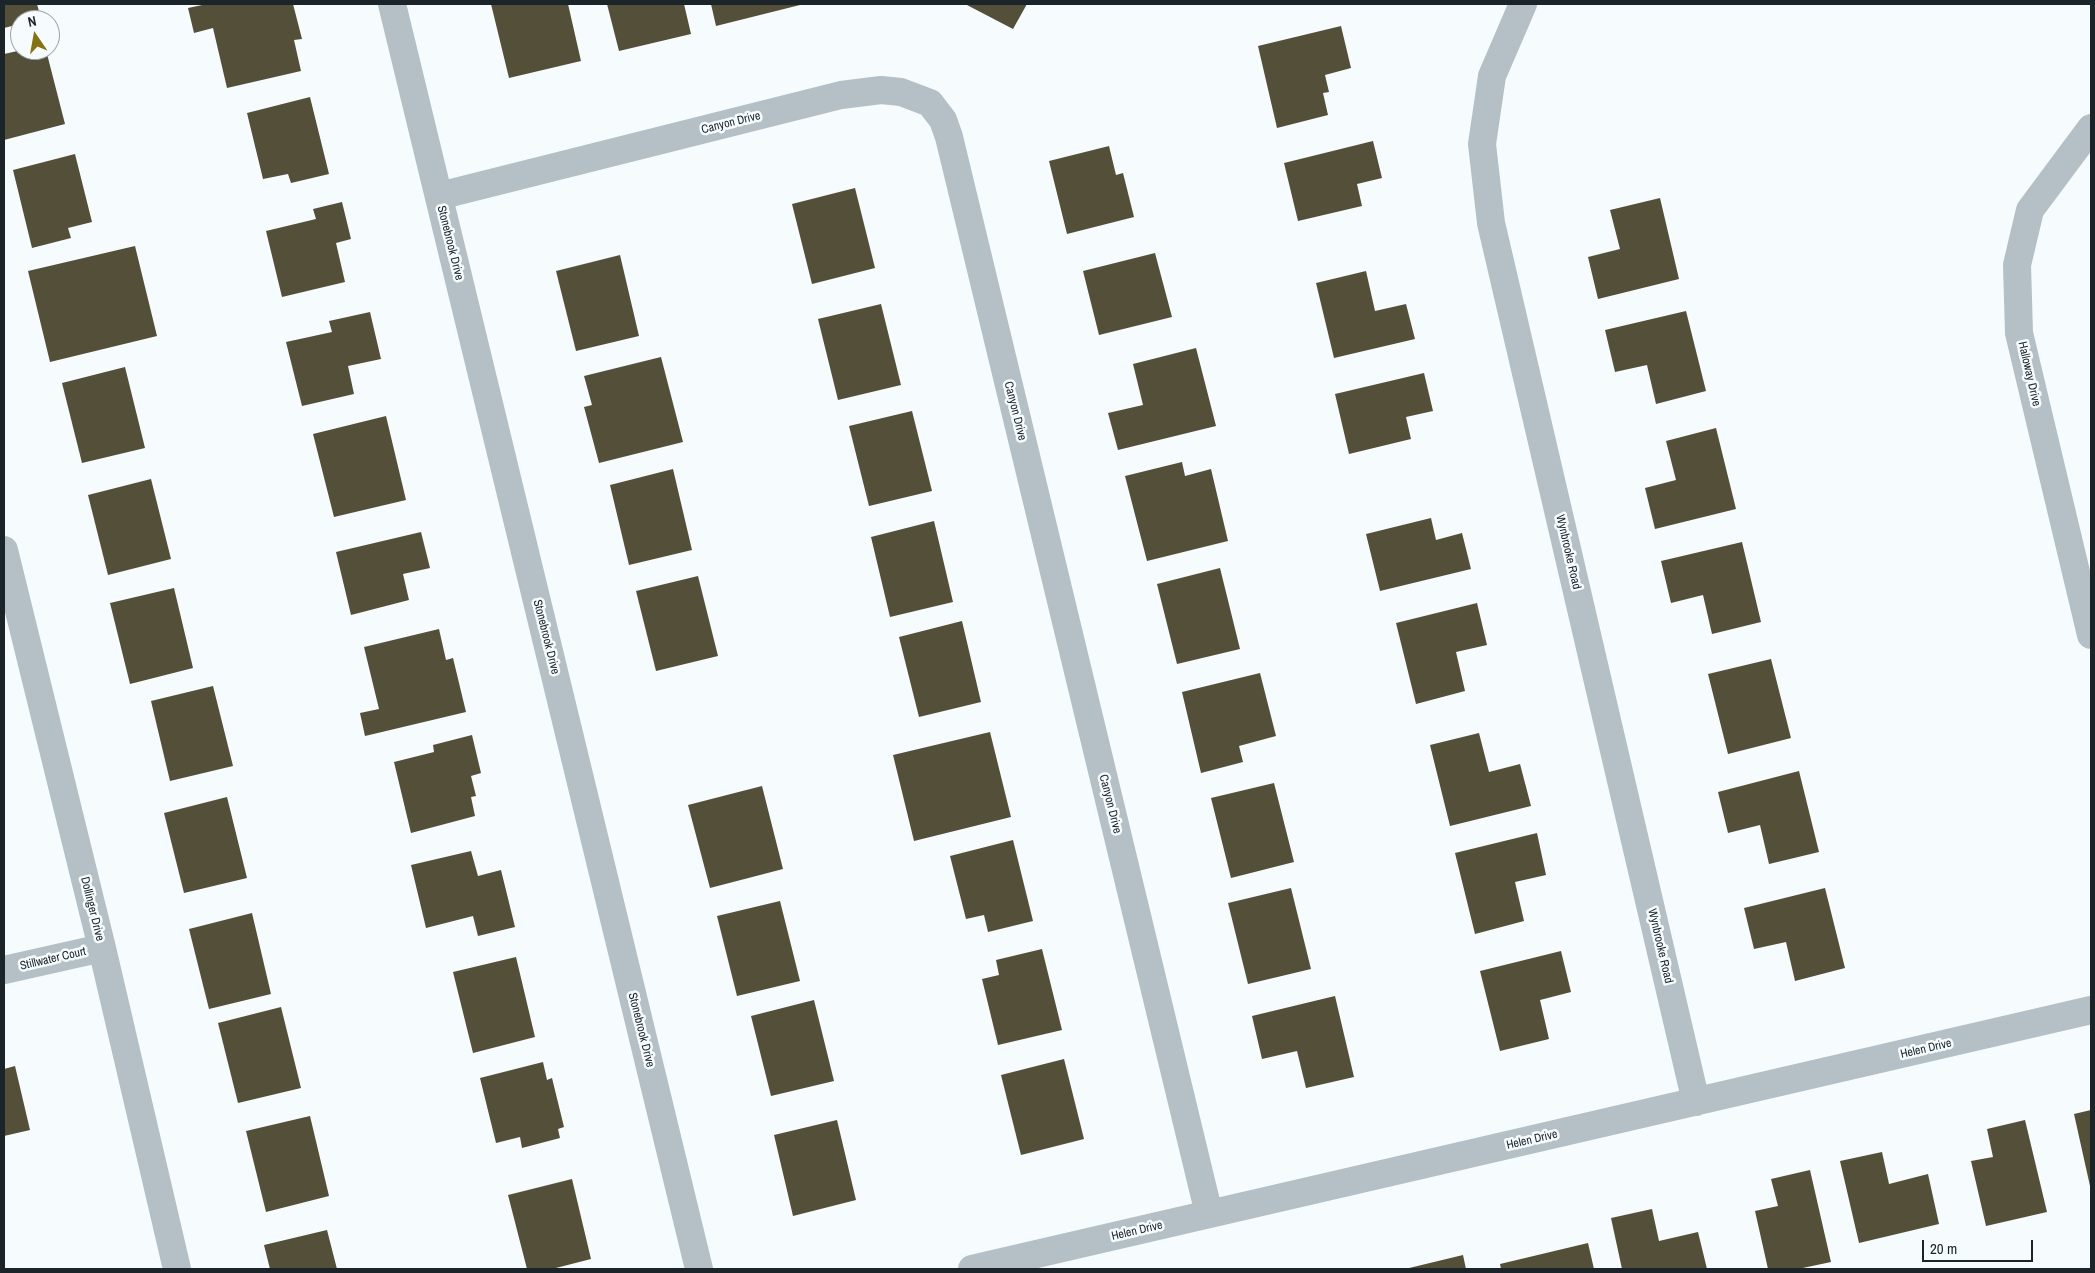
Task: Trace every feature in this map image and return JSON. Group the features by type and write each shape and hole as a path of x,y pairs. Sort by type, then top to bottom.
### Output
{"street":[{"name":"Stonebrook Drive","path":"392,4 699,1269"},
{"name":"Wynbrooke Road","path":"1523,4 1492,76 1482,144 1491,223 1696,1102"},
{"name":"Canyon Drive","path":"439,196 841,95 881,90 901,92 930,103 943,120 949,137 1209,1214"},
{"name":"Halloway Drive","path":"2091,128 2030,210 2017,265 2019,333 2091,635"},
{"name":"Dollinger Drive","path":"4,550 102,948 177,1269"},
{"name":"Stillwater Court","path":"4,970 102,948"},
{"name":"Helen Drive","path":"972,1269 2091,1010"}],"building":[{"path":"4,4 37,4 39,10 10,10 10,26 4,28"},
{"path":"207,4 293,4 302,39 294,40 301,71 227,88 213,28 194,33 188,8"},
{"path":"491,4 568,4 581,61 509,78"},
{"path":"607,4 684,4 691,34 619,51"},
{"path":"711,4 804,4 716,26"},
{"path":"965,4 1027,4 1013,29"},
{"path":"1341,26 1351,68 1325,75 1329,92 1323,93 1328,115 1277,128 1258,46"},
{"path":"10,53 10,60 49,60 65,124 4,140 4,54"},
{"path":"310,97 329,174 291,183 288,174 263,179 247,113"},
{"path":"1373,141 1382,178 1357,184 1362,206 1298,221 1284,163"},
{"path":"1109,146 1116,175 1123,173 1134,217 1067,234 1049,161"},
{"path":"75,154 92,222 68,228 71,238 32,248 13,170"},
{"path":"855,188 875,268 812,284 792,204"},
{"path":"1660,198 1679,279 1598,299 1588,257 1620,249 1610,210"},
{"path":"342,202 351,239 336,243 345,282 282,297 266,231 316,219 313,209"},
{"path":"135,246 157,336 50,362 28,271"},
{"path":"1155,253 1172,317 1099,335 1083,271"},
{"path":"620,255 639,336 576,351 556,271"},
{"path":"1366,271 1375,311 1406,304 1415,339 1334,358 1316,283"},
{"path":"881,304 901,385 838,400 818,319"},
{"path":"1686,311 1706,391 1656,404 1647,365 1615,372 1605,330"},
{"path":"370,312 381,359 348,366 354,394 302,406 286,342 332,332 329,321"},
{"path":"1196,348 1216,426 1118,450 1108,413 1143,405 1133,364"},
{"path":"661,357 683,442 599,463 584,407 592,405 584,376"},
{"path":"125,367 145,448 82,463 62,383"},
{"path":"1424,373 1433,411 1406,417 1411,439 1349,454 1335,394"},
{"path":"912,411 932,491 869,506 849,426"},
{"path":"386,416 406,500 334,517 313,434"},
{"path":"1716,428 1736,509 1655,529 1645,488 1676,480 1666,441"},
{"path":"1182,462 1185,476 1211,469 1228,541 1147,561 1125,476"},
{"path":"673,469 692,550 629,565 610,485"},
{"path":"151,479 171,559 108,575 88,495"},
{"path":"1431,518 1436,540 1462,533 1471,569 1380,591 1366,534"},
{"path":"934,521 953,602 890,617 871,537"},
{"path":"421,532 430,568 403,574 409,600 351,615 336,552"},
{"path":"1742,542 1761,622 1712,634 1703,595 1671,603 1661,561"},
{"path":"1220,568 1240,649 1177,664 1157,584"},
{"path":"698,576 718,656 656,671 636,591"},
{"path":"174,588 193,668 130,684 110,603"},
{"path":"1477,603 1487,645 1456,652 1465,691 1416,704 1396,623"},
{"path":"962,621 981,702 919,717 899,637"},
{"path":"439,629 446,660 453,658 466,712 365,736 360,713 379,709 364,647"},
{"path":"1771,659 1791,738 1728,754 1708,674"},
{"path":"1260,673 1276,736 1239,746 1243,762 1201,773 1182,692"},
{"path":"213,686 233,766 170,781 151,701"},
{"path":"990,732 1011,817 914,841 893,755"},
{"path":"1479,733 1489,772 1520,764 1531,806 1450,826 1430,745"},
{"path":"472,735 481,773 471,776 476,796 471,797 475,816 411,833 394,762 434,752 433,745"},
{"path":"1799,771 1819,852 1769,864 1760,825 1728,833 1718,792"},
{"path":"1274,783 1294,862 1231,878 1211,798"},
{"path":"762,786 783,869 710,888 688,805"},
{"path":"227,797 247,878 184,893 164,813"},
{"path":"1537,833 1546,875 1515,882 1524,921 1475,934 1455,853"},
{"path":"1013,840 1033,921 988,932 984,915 966,919 950,856"},
{"path":"471,851 478,876 501,870 515,927 478,936 473,916 426,928 411,865"},
{"path":"1291,888 1311,969 1248,984 1228,903"},
{"path":"1825,888 1845,968 1795,981 1786,942 1754,949 1744,908"},
{"path":"780,901 800,981 737,996 717,916"},
{"path":"252,913 271,994 209,1009 189,929"},
{"path":"1042,949 1062,1030 998,1045 982,979 999,975 996,960"},
{"path":"1561,951 1571,992 1540,1000 1549,1039 1500,1051 1480,971"},
{"path":"516,957 535,1037 473,1053 453,972"},
{"path":"1335,996 1354,1077 1306,1088 1297,1051 1262,1059 1252,1016"},
{"path":"814,1000 834,1081 771,1096 751,1016"},
{"path":"281,1007 301,1088 238,1103 218,1023"},
{"path":"1064,1059 1084,1139 1021,1155 1001,1075"},
{"path":"543,1062 547,1080 552,1078 564,1127 558,1129 560,1138 522,1148 520,1137 496,1143 480,1078"},
{"path":"15,1066 30,1130 4,1136 4,1069"},
{"path":"2091,1110 2091,1186 2090,1186 2074,1114"},
{"path":"310,1116 329,1196 266,1212 246,1131"},
{"path":"837,1120 856,1200 793,1216 774,1135"},
{"path":"2025,1120 2047,1212 1986,1226 1971,1161 1993,1157 1987,1129"},
{"path":"1882,1152 1889,1184 1928,1174 1939,1224 1859,1243 1840,1161"},
{"path":"1810,1170 1831,1262 1798,1269 1768,1269 1755,1211 1778,1206 1771,1179"},
{"path":"572,1179 591,1259 552,1269 527,1269 508,1195"},
{"path":"1652,1209 1659,1241 1698,1232 1707,1269 1622,1269 1611,1218"},
{"path":"327,1230 337,1269 270,1269 264,1245"},
{"path":"1588,1243 1594,1269 1501,1269 1500,1264"},
{"path":"1463,1255 1466,1269 1405,1269"}]}
